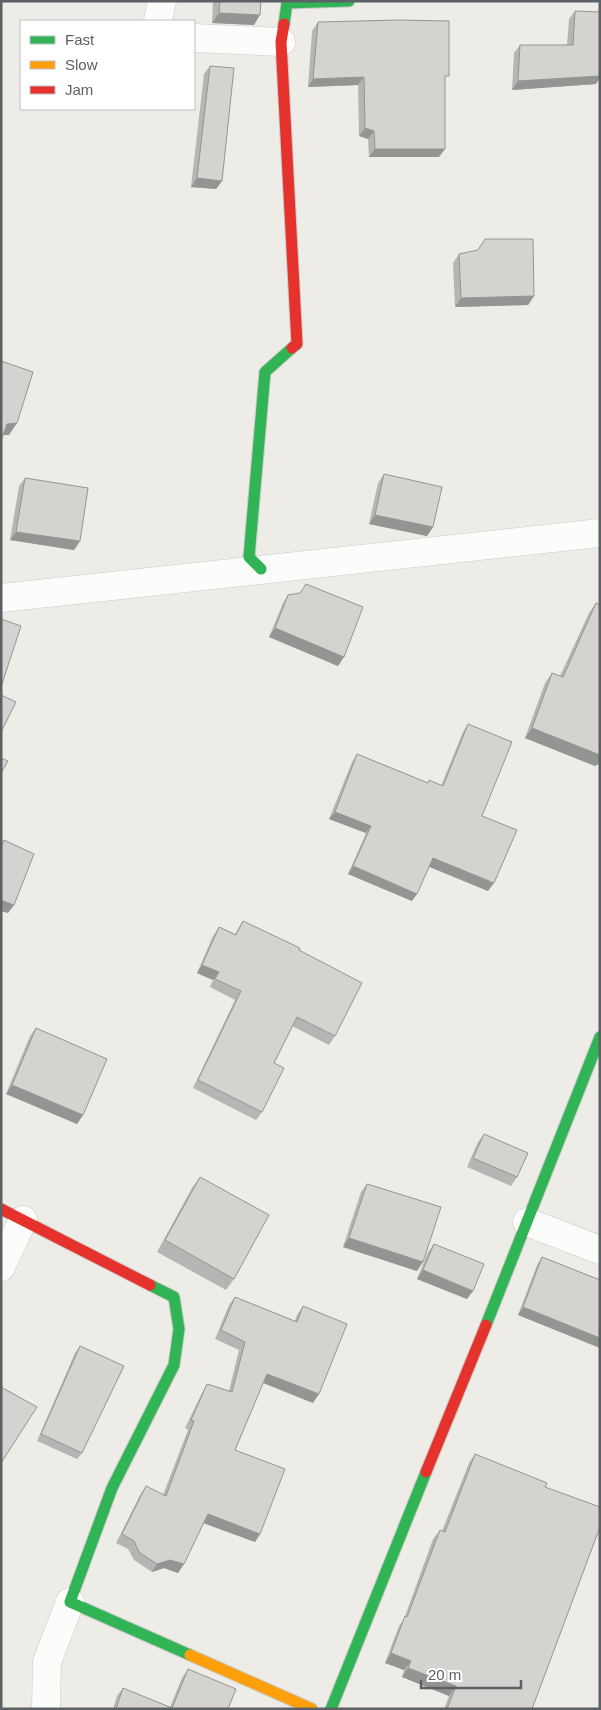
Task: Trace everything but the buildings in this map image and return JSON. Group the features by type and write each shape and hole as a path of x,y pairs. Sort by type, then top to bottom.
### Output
{"street":[{"path":"158,20 162,1"},
{"path":"262,569 249,557 265,372 297,344 281,42 287,3 349,1"},
{"path":"195,38 281,42"},
{"path":"1,598 600,533"},
{"path":"331,1709 600,1036"},
{"path":"1,1267 12,1214 174,1297 179,1329 174,1365 112,1488 47,1662 46,1709"},
{"path":"527,1222 600,1250"},
{"path":"70,1602 312,1709"}],"traffic: fast":[{"path":"284,24 287,3 349,1"},
{"path":"261,569 249,557 265,372 292,348"},
{"path":"486,1325 600,1037"},
{"path":"150,1285 174,1297 179,1329 174,1365 112,1488 70,1602 190,1655"},
{"path":"331,1709 426,1472"}],"traffic: slow":[{"path":"190,1655 312,1709"}],"traffic: jam":[{"path":"284,24 281,42 297,344 292,348"},
{"path":"1,1209 150,1285"},
{"path":"426,1472 486,1325"}]}
